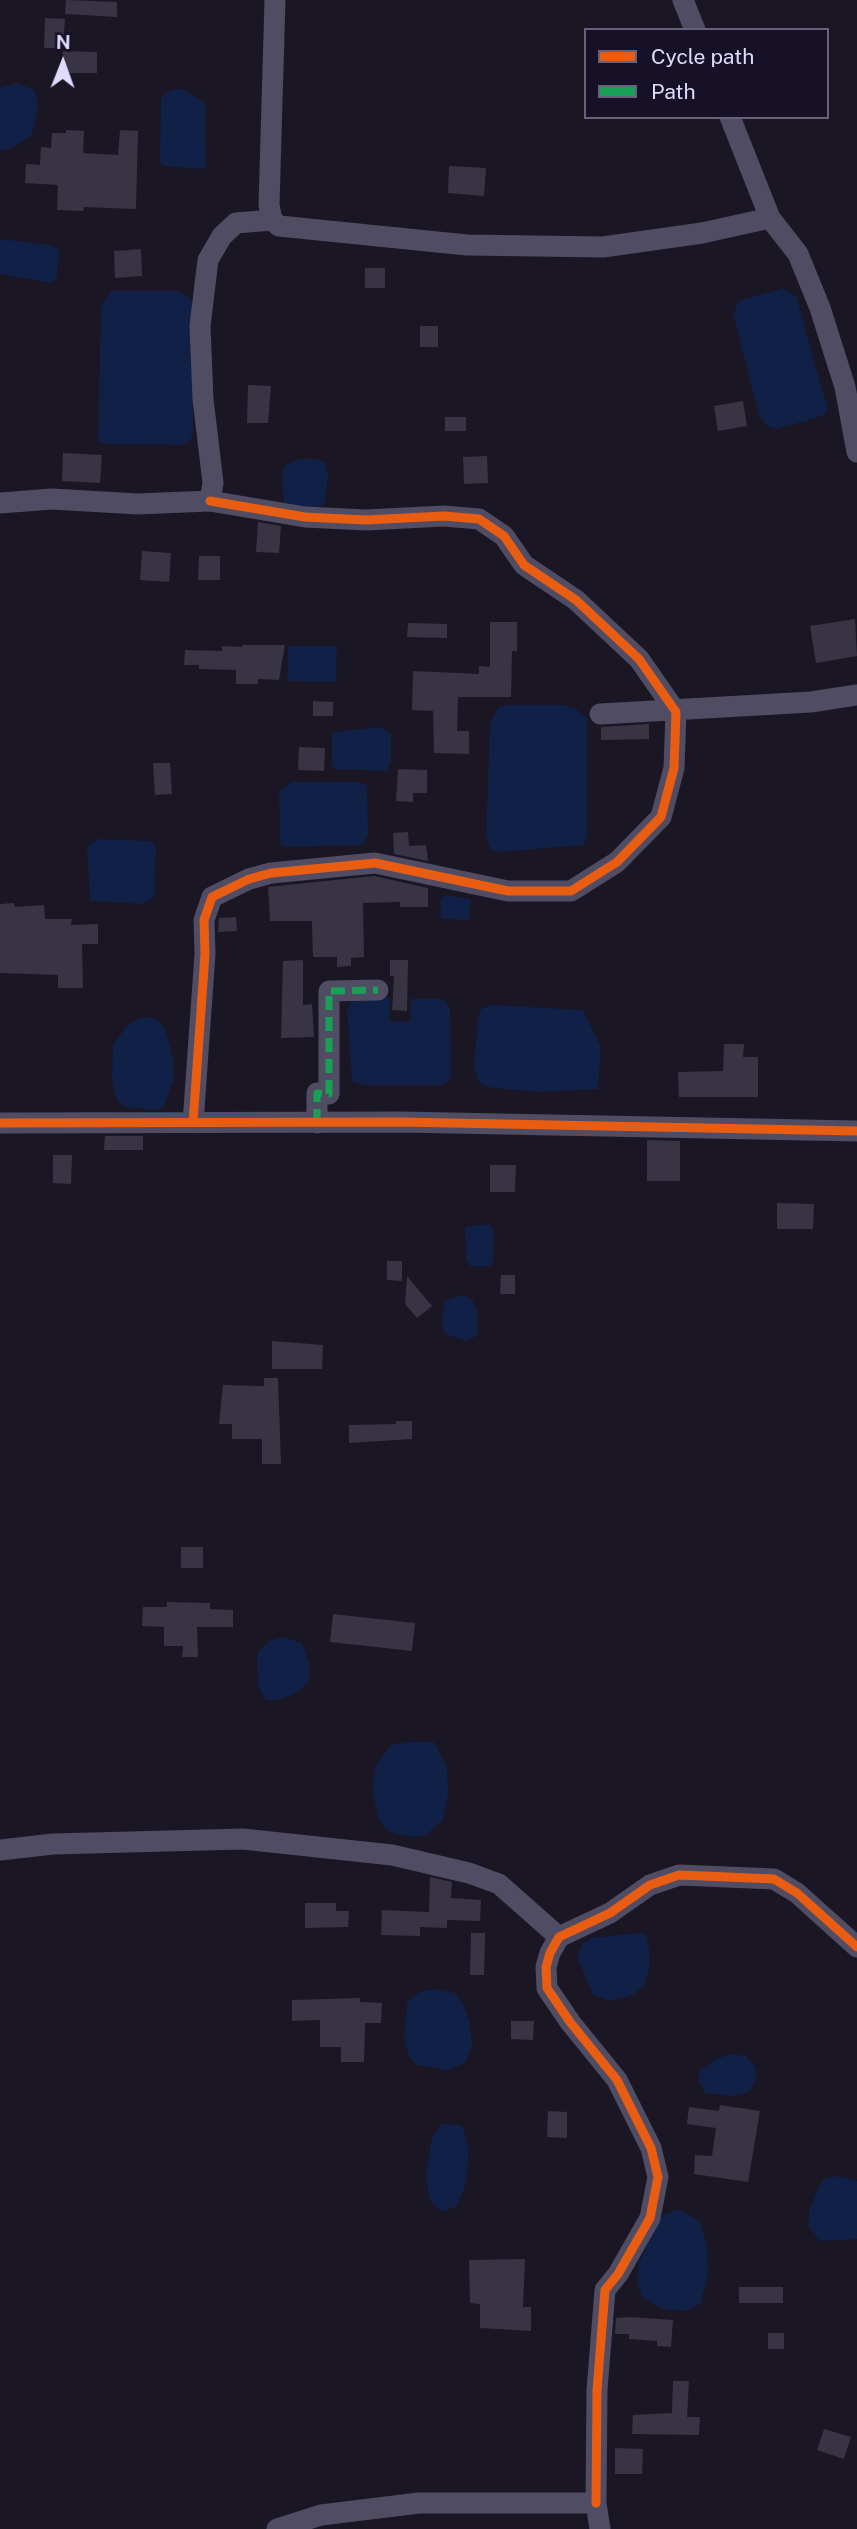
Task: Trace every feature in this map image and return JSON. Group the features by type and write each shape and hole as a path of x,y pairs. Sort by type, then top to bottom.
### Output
{"street":[{"path":"275,0 269,205 272,220 279,226 467,245 603,247 702,233 770,218"},
{"path":"683,0 694,28"},
{"path":"731,119 770,218 798,254 820,308 845,387 857,452"},
{"path":"210,501 213,483 203,399 200,326 208,260 222,236 236,223 272,220"},
{"path":"0,503 51,499 138,504 210,501 305,517 479,519 504,536 524,565 576,600 639,659 676,712 674,768 661,817 617,862 570,891 508,891 375,863 271,873 249,879 212,897 204,920 205,954 193,1123"},
{"path":"600,714 676,712 811,702 857,695"},
{"path":"317,1123 317,1093 330,1094 329,991 378,990"},
{"path":"0,1123 317,1123 857,1131"},
{"path":"0,1850 52,1844 243,1839 392,1855 469,1873 499,1884 559,1937"},
{"path":"600,2529 596,2503 597,2390 605,2290 618,2274 650,2218 658,2177 651,2148 617,2080 570,2022 547,1988 546,1967 559,1937 610,1913 650,1885 679,1875 726,1875 774,1880 797,1893 857,1947"},
{"path":"277,2529 321,2515 401,2504 596,2503"}],"water":[{"path":"16,83 35,90 38,108 32,135 11,149 0,149 0,88"},
{"path":"182,89 205,102 206,166 200,169 164,166 160,162 161,97 172,90"},
{"path":"0,239 51,245 59,250 57,278 52,283 0,274"},
{"path":"783,288 796,296 828,411 822,416 777,429 766,425 759,415 733,314 739,301"},
{"path":"112,291 176,291 189,296 194,307 193,431 191,439 183,445 105,444 98,440 101,305"},
{"path":"298,459 317,459 325,463 328,475 325,502 319,509 290,508 284,502 282,473 285,465"},
{"path":"288,646 337,646 336,682 287,681"},
{"path":"564,705 575,708 587,719 587,833 584,845 500,852 490,849 486,836 490,722 499,707"},
{"path":"380,727 391,734 391,763 386,771 336,769 332,766 332,735 335,732"},
{"path":"292,782 359,782 367,786 368,835 363,845 284,847 280,843 279,791"},
{"path":"97,839 151,841 156,848 154,896 149,901 141,904 90,901 87,847"},
{"path":"446,895 471,899 469,920 441,919 440,899"},
{"path":"354,998 390,998 390,1021 410,1022 411,999 444,999 450,1008 451,1078 443,1085 363,1085 352,1081 347,1008"},
{"path":"492,1005 583,1010 601,1047 598,1089 537,1092 486,1087 478,1081 474,1066 478,1016 482,1008"},
{"path":"143,1017 155,1018 164,1027 173,1057 174,1078 164,1107 157,1110 126,1107 117,1100 112,1080 113,1045 128,1024"},
{"path":"489,1224 494,1230 493,1262 490,1266 470,1266 466,1259 465,1227"},
{"path":"462,1295 472,1299 477,1310 477,1336 466,1341 445,1334 442,1323 444,1301"},
{"path":"283,1637 302,1643 309,1663 309,1680 299,1691 280,1700 266,1700 258,1686 257,1653 269,1641"},
{"path":"434,1742 447,1767 448,1795 443,1820 426,1835 410,1837 388,1831 379,1820 372,1790 376,1765 391,1745"},
{"path":"640,1933 646,1936 649,1948 649,1970 645,1984 633,1995 612,2001 593,1995 577,1957 582,1944 591,1938"},
{"path":"434,1989 455,1993 463,2003 470,2023 472,2047 465,2063 447,2070 417,2065 409,2057 404,2037 407,2003 418,1993"},
{"path":"730,2054 746,2056 755,2067 756,2079 748,2093 730,2096 705,2093 698,2080 701,2070 714,2060"},
{"path":"441,2124 462,2125 469,2149 466,2183 457,2206 442,2212 429,2199 426,2174 432,2137"},
{"path":"839,2176 857,2181 857,2239 820,2241 808,2226 809,2211 825,2178"},
{"path":"679,2210 699,2220 707,2246 708,2274 700,2304 686,2311 661,2309 642,2297 637,2282 639,2263 656,2225 665,2214"}],"building":[{"path":"66,0 117,2 117,17 65,14"},
{"path":"45,18 65,19 63,48 44,48"},
{"path":"63,51 97,52 97,73 63,73"},
{"path":"66,130 84,131 83,153 118,155 120,130 138,131 136,209 84,207 83,211 57,210 58,185 25,183 26,164 40,165 41,147 51,148 52,133 66,133"},
{"path":"449,166 486,168 484,196 448,193"},
{"path":"141,249 142,276 115,278 114,251"},
{"path":"365,268 385,268 385,288 365,288"},
{"path":"420,326 438,326 438,347 420,347"},
{"path":"248,385 271,386 268,423 247,423"},
{"path":"743,401 747,426 718,431 714,406"},
{"path":"445,417 466,417 466,431 445,431"},
{"path":"63,453 102,455 100,483 62,481"},
{"path":"487,456 488,483 464,484 463,457"},
{"path":"258,522 281,526 279,553 256,552"},
{"path":"142,551 171,553 169,582 140,580"},
{"path":"199,556 220,556 220,580 198,580"},
{"path":"855,619 857,656 816,663 810,626"},
{"path":"490,622 517,622 517,651 512,651 511,697 458,697 457,731 469,731 469,754 434,753 433,711 412,710 413,671 479,674 479,666 490,667"},
{"path":"408,623 447,624 447,638 407,637"},
{"path":"285,645 279,680 258,679 258,684 236,684 236,670 199,669 199,665 184,665 185,650 222,651 222,646"},
{"path":"313,701 333,702 333,716 313,716"},
{"path":"649,724 649,739 601,740 601,727"},
{"path":"299,747 325,748 324,771 298,770"},
{"path":"153,763 170,763 172,794 155,795"},
{"path":"398,769 427,770 427,793 413,793 413,802 396,801"},
{"path":"408,832 409,846 426,845 428,861 394,854 393,833"},
{"path":"374,876 428,888 428,907 400,907 400,902 363,903 364,957 351,958 351,966 337,967 337,957 313,957 312,921 270,921 268,887"},
{"path":"14,903 15,907 44,905 45,919 72,919 71,925 98,924 98,944 82,944 83,988 58,988 58,975 0,973 0,904"},
{"path":"236,917 237,931 218,932 219,918"},
{"path":"303,960 303,1005 312,1004 314,1037 281,1038 283,961"},
{"path":"390,960 408,960 407,1011 392,1010 394,976 390,976"},
{"path":"724,1044 744,1044 743,1057 758,1057 758,1097 679,1097 678,1072 723,1071"},
{"path":"105,1136 143,1136 143,1150 104,1150"},
{"path":"647,1140 680,1141 680,1181 647,1181"},
{"path":"53,1155 72,1155 71,1184 53,1183"},
{"path":"490,1165 516,1165 515,1192 490,1192"},
{"path":"777,1203 814,1204 813,1229 777,1229"},
{"path":"387,1261 402,1261 402,1281 387,1280"},
{"path":"501,1275 515,1275 515,1294 500,1294"},
{"path":"407,1276 432,1306 417,1318 405,1304"},
{"path":"272,1341 323,1345 322,1369 272,1369"},
{"path":"264,1378 278,1378 281,1464 262,1464 262,1439 232,1439 232,1424 219,1424 223,1385 264,1386"},
{"path":"396,1421 412,1421 412,1439 349,1443 349,1425 396,1424"},
{"path":"181,1547 203,1547 203,1568 181,1568"},
{"path":"167,1602 210,1603 210,1609 233,1610 233,1627 197,1627 198,1657 182,1657 183,1646 164,1646 164,1627 142,1626 143,1607 167,1607"},
{"path":"333,1614 415,1623 412,1651 330,1642"},
{"path":"430,1877 452,1882 451,1898 481,1900 480,1921 447,1920 447,1928 420,1927 420,1936 381,1935 382,1910 429,1912"},
{"path":"305,1903 336,1903 336,1911 349,1911 348,1927 305,1928"},
{"path":"471,1933 485,1933 484,1975 470,1975"},
{"path":"360,1998 360,2002 382,2003 381,2023 365,2023 364,2062 341,2062 341,2047 320,2047 320,2020 292,2021 292,2000"},
{"path":"511,2021 534,2021 533,2040 511,2039"},
{"path":"720,2105 760,2111 748,2182 694,2174 695,2155 712,2156 716,2128 687,2124 689,2107 719,2111"},
{"path":"548,2111 567,2112 567,2138 547,2137"},
{"path":"525,2259 523,2307 531,2307 531,2331 480,2328 480,2304 470,2303 469,2260"},
{"path":"739,2287 783,2287 783,2303 739,2303"},
{"path":"616,2318 673,2320 671,2347 657,2346 657,2341 629,2339 629,2334 615,2334"},
{"path":"768,2333 784,2333 784,2349 768,2349"},
{"path":"673,2381 689,2381 687,2417 700,2417 699,2435 632,2434 633,2415 672,2413"},
{"path":"824,2429 851,2437 844,2459 817,2450"},
{"path":"615,2448 643,2449 642,2474 615,2474"}],"marked path":[{"path":"317,1123 317,1093 329,1094 329,991 378,990"}],"cycle path":[{"path":"193,1123 205,954 204,920 212,897 249,879 271,873 375,863 508,891 571,891 617,862 661,817 674,768 676,712 639,659 576,600 524,565 504,536 479,519 444,516 366,520 305,517 210,501"},
{"path":"0,1123 401,1122 857,1131"},
{"path":"596,2503 597,2390 605,2290 618,2274 650,2218 658,2177 651,2148 617,2080 570,2022 547,1988 546,1967 550,1953 559,1937 610,1913 650,1885 679,1875 774,1879 797,1893 857,1947"}]}
